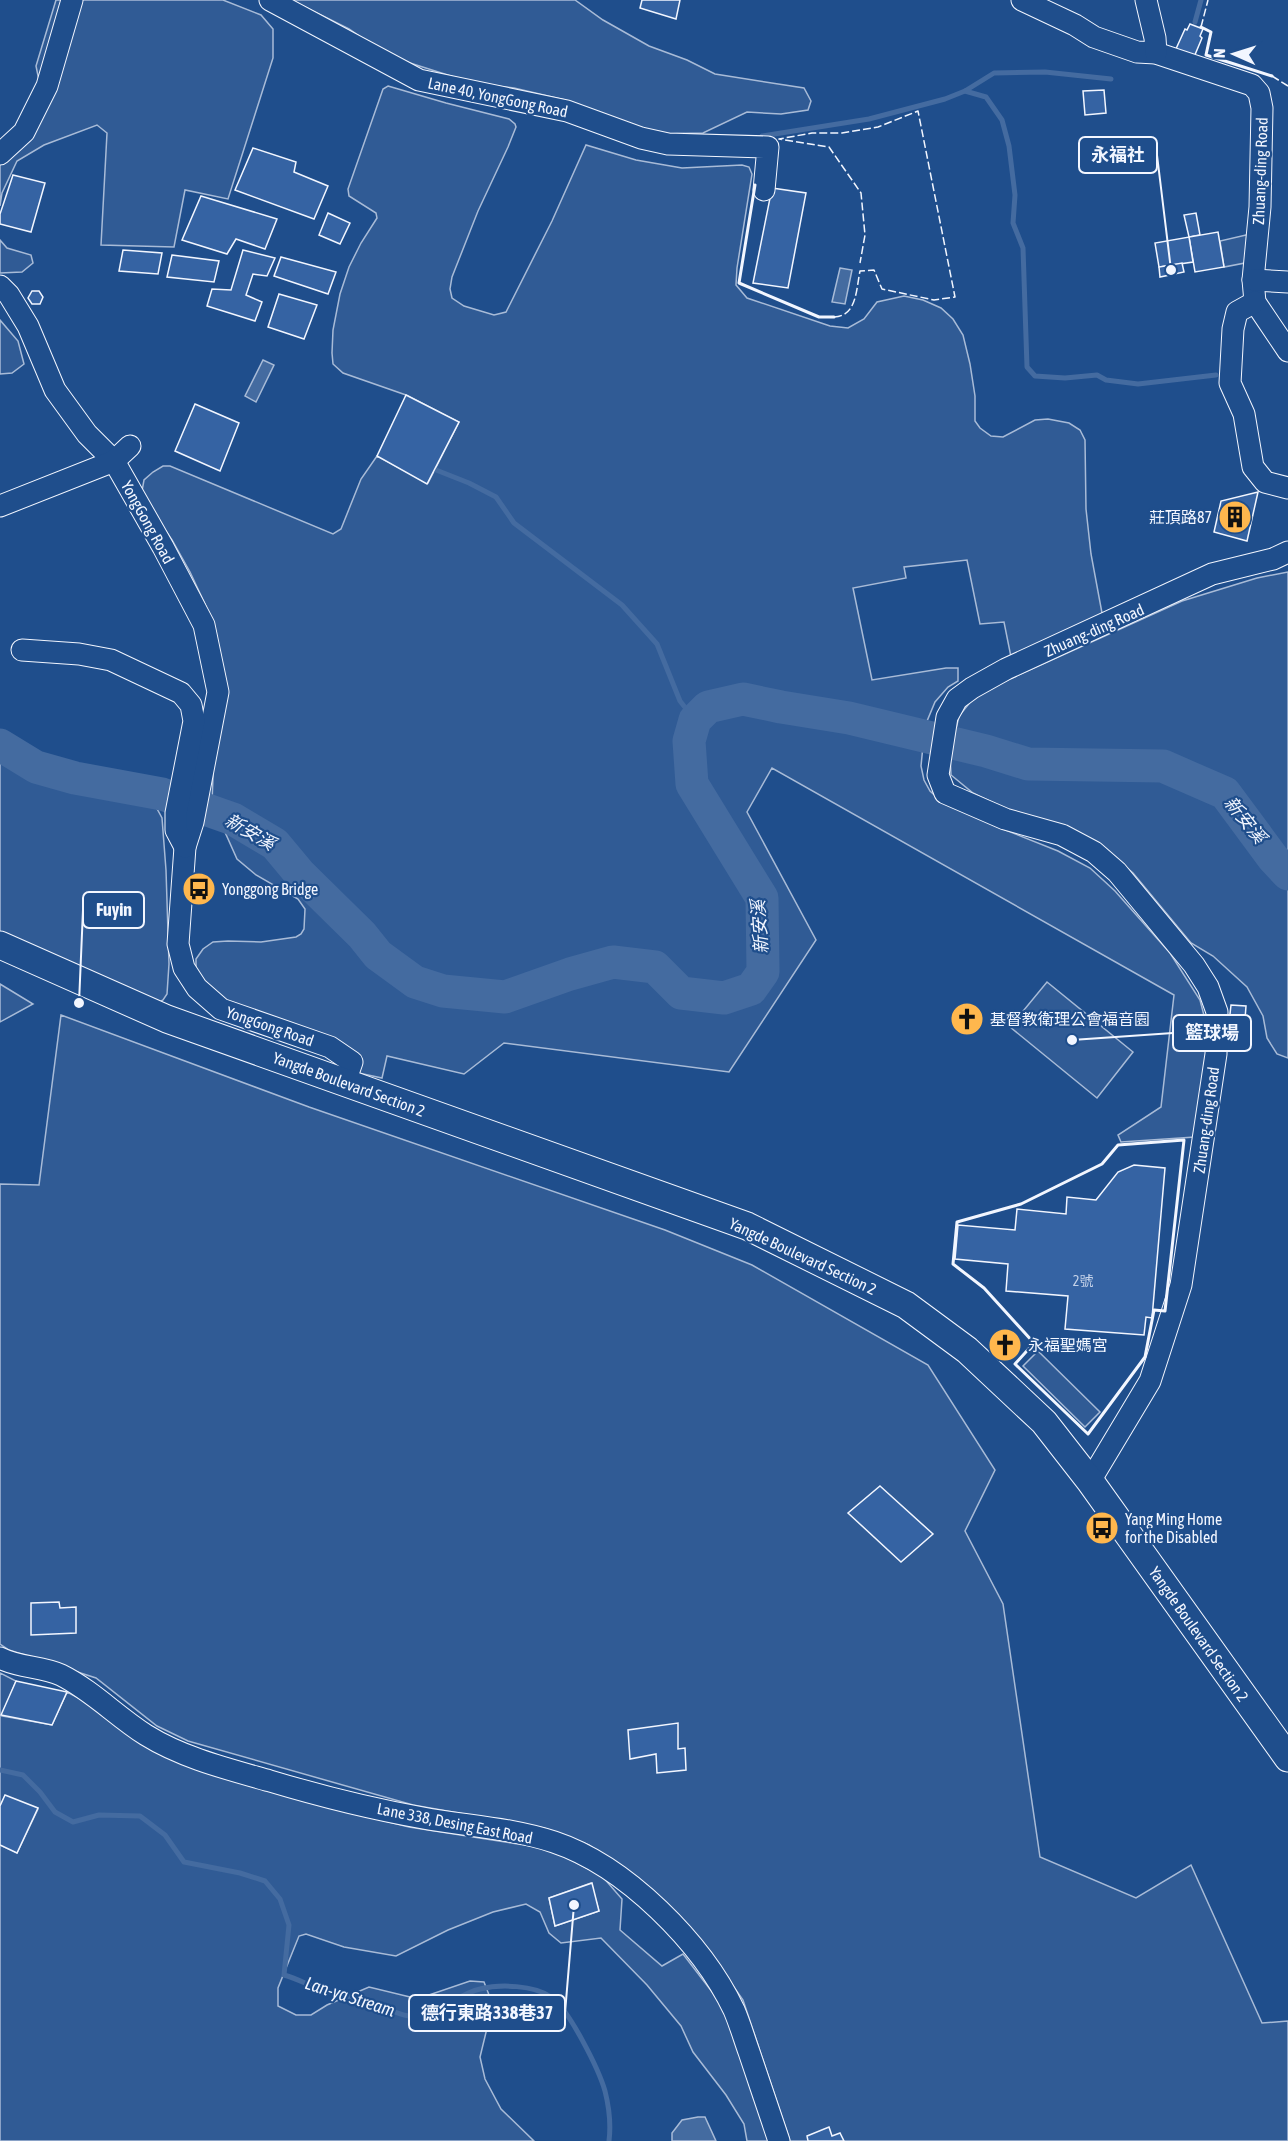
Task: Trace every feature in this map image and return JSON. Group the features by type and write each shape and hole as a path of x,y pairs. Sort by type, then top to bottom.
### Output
{"main road":[{"name":"Yangde Boulevard Section 2","path":"0,945 167,1019 747,1227 906,1305 967,1350 1044,1422 1090,1481 1288,1758"}],"street":[{"path":"0,154 24,132 47,86 72,0"},
{"name":"Lane 40, YongGong Road","path":"270,0 419,80 567,111 641,138 668,144 768,147 764,190"},
{"name":"Zhuang-ding Road","path":"1022,0 1075,25 1094,37 1137,52 1156,53 1252,86 1259,93 1262,108 1260,207 1253,280 1255,302 1288,351"},
{"path":"1146,0 1156,53"},
{"path":"1253,280 1288,282"},
{"name":"YongGong Road","path":"0,286 9,295 28,326 55,390 87,434 114,461 204,625 218,692 190,785 184,818 185,847 178,945 184,968 197,988 221,1009 330,1047 352,1062 345,1082"},
{"path":"1255,302 1237,312 1233,328 1230,382 1244,414 1253,467 1265,482 1288,488"},
{"path":"0,506 114,461 130,446"},
{"name":"Zhuang-ding Road","path":"1090,1481 1150,1381 1181,1285 1216,1054 1217,1012 1208,987 1194,965 1117,872 1094,852 1062,836 1005,819 945,793 938,775 947,717 957,699 1006,669 1212,574 1273,559 1288,552"},
{"path":"22,650 79,654 111,660 181,693 191,705 194,721 190,785"},
{"name":"Lane 338, Desing East Road","path":"0,1658 12,1664 59,1674 90,1692 145,1734 178,1752 272,1782 371,1807 423,1818 498,1829 554,1842 584,1854 618,1876 648,1900 686,1939 716,1978 735,2011 779,2141"}],"shaded area":[{"path":"56,0 223,0 261,15 273,29 273,58 228,199 185,190 174,247 101,245 107,133 97,125 44,145 17,161 2,193 0,206 0,159 44,105 36,66"},
{"path":"291,0 575,0 603,20 649,46 687,60 715,74 804,88 811,101 808,110 781,114 747,112 703,133 654,134 565,100 514,88 476,84 388,56 349,29"},
{"path":"388,86 509,119 515,124 516,127 508,147 478,211 452,277 450,289 452,298 464,306 494,315 506,312 552,221 586,145 636,160 682,168 742,165 749,167 752,174 736,285 747,298 830,326 848,328 864,319 877,302 904,296 923,300 941,308 953,319 963,335 975,396 975,421 980,428 991,436 1003,437 1035,420 1048,419 1069,423 1080,430 1085,440 1086,509 1091,554 1102,613 1100,620 1011,657 1004,622 980,624 967,560 904,567 906,578 853,588 872,680 958,668 958,681 948,687 935,702 925,726 921,766 924,780 930,791 940,800 1058,851 1090,868 1115,891 1170,953 1200,1000 1207,1027 1208,1069 1195,1137 1121,1142 1118,1135 1161,1107 1174,995 772,768 747,812 816,940 729,1072 504,1043 464,1074 387,1056 382,1078 354,1072 355,1058 222,1005 196,970 196,959 203,949 213,942 261,942 296,937 304,929 305,909 298,899 256,875 237,859 212,803 218,643 205,604 190,572 172,540 145,501 142,491 144,480 163,466 170,466 333,534 341,529 361,479 377,456 428,483 459,422 406,395 343,373 333,364 333,330 340,294 349,267 377,218 376,213 349,196 348,189 383,89"},
{"path":"1259,232 1255,261 1224,267 1220,241"},
{"path":"0,240 7,248 31,255 33,263 22,272 0,273"},
{"path":"840,268 852,270 845,304 832,302"},
{"path":"0,320 18,341 24,364 12,373 0,374"},
{"path":"263,360 274,365 256,402 245,396"},
{"path":"1288,572 1288,1058 1277,1054 1267,1038 1263,1016 1247,987 1213,956 1191,943 1133,873 1099,844 1024,818 973,793 951,775 950,755 959,716 972,700 988,689 1182,601 1257,578"},
{"path":"0,755 49,783 92,788 147,800 155,805 162,818 166,870 169,964 167,994 163,1000 153,1006 0,941"},
{"path":"1047,982 1133,1052 1097,1098 1010,1027"},
{"path":"0,984 33,1004 0,1022"},
{"path":"61,1015 309,1107 665,1230 752,1265 928,1365 995,1470 965,1531 1003,1604 1040,1857 1136,1898 1191,1865 1262,2023 1288,2021 1288,2141 790,2141 743,2000 715,1960 640,1881 589,1845 544,1828 413,1805 188,1741 157,1726 96,1678 9,1650 0,1644 0,1184 39,1185"},
{"path":"1038,1351 1100,1412 1085,1427 1023,1366"},
{"path":"0,1673 16,1681 2,1716 52,1725 67,1692 102,1710 341,1810 409,1827 550,1849 602,1876 622,1899 620,1930 662,1966 683,1954 726,2010 770,2141 747,2141 744,2124 726,2095 693,2052 681,2026 647,1985 601,1938 561,1943 549,1933 540,1912 526,1904 493,1912 448,1930 396,1956 344,1947 306,1934 299,1936 278,1988 278,2006 296,2015 311,2015 327,2005 369,1987 410,1997 429,1995 470,1981 484,1982 491,2000 490,2016 480,2057 485,2079 501,2109 534,2141 0,2141 0,1845 17,1853 38,1809 5,1796 0,1806","holes":["591,1883 599,1911 555,1926 549,1898"]},
{"path":"705,2117 716,2141 672,2141 672,2133 682,2120"}],"building":[{"path":"642,0 680,0 676,19 640,8"},
{"path":"1190,24 1203,29 1200,36 1202,38 1194,57 1175,51 1185,29 1187,30"},
{"path":"1104,90 1106,113 1085,115 1083,91"},
{"path":"253,148 296,162 294,172 328,186 314,219 235,190"},
{"path":"13,175 45,183 31,232 0,224 0,214"},
{"path":"772,188 806,193 788,288 753,283"},
{"path":"201,196 277,219 265,249 236,239 227,254 182,240"},
{"path":"328,213 350,223 340,244 319,235"},
{"path":"1196,213 1200,235 1189,237 1184,215"},
{"path":"1218,232 1224,267 1195,272 1189,237"},
{"path":"1189,237 1193,262 1159,267 1155,243"},
{"path":"123,250 162,253 158,274 119,271"},
{"path":"243,250 275,258 267,276 253,274 246,295 262,302 255,321 207,306 212,289 231,290"},
{"path":"172,255 219,261 214,282 167,277"},
{"path":"281,257 336,272 328,294 274,276"},
{"path":"1182,263 1184,272 1160,277 1159,267"},
{"path":"32,291 39,291 43,297 40,304 32,304 28,298"},
{"path":"279,294 317,305 304,339 268,327"},
{"path":"406,395 459,422 427,484 377,456"},
{"path":"195,404 239,423 220,471 175,451"},
{"name":"莊頂路87","path":"1258,492 1247,541 1214,532 1221,501"},
{"path":"1231,1005 1246,1006 1244,1033 1228,1032"},
{"path":"1134,1165 1165,1168 1152,1318 1146,1317 1144,1335 1065,1329 1068,1296 1006,1291 1008,1264 955,1259 958,1225 1015,1230 1017,1209 1066,1214 1067,1197 1096,1200 1118,1172"},
{"path":"880,1486 933,1534 901,1562 848,1513"},
{"path":"59,1602 60,1608 76,1607 76,1633 31,1635 31,1603"},
{"path":"16,1681 67,1692 52,1725 1,1715"},
{"path":"678,1723 678,1749 685,1748 686,1770 657,1773 656,1754 630,1759 628,1730"},
{"path":"5,1795 38,1808 17,1853 0,1845 0,1806"},
{"path":"592,1883 599,1911 555,1926 549,1898"},
{"path":"829,2127 832,2136 840,2133 844,2141 808,2141 807,2136"}],"waterway":[{"path":"1195,22 1201,0"},
{"path":"762,136 869,119 945,99 965,91 994,73 1045,72 1111,79"},
{"path":"965,91 986,97 1002,120 1009,146 1015,195 1013,223 1023,248 1027,367 1035,376 1065,378 1097,375 1106,380 1138,384 1216,375"},
{"path":"431,468 496,497 514,523 622,605 657,644 680,701 695,720"},
{"name":"新安溪","path":"0,745 36,767 75,778 162,794 233,819 275,844 300,874 362,935 378,955 415,982 443,991 505,997 570,974 613,962 655,967 681,993 724,998 751,989 763,972 762,898 692,784 689,741 695,720 708,707 743,699 849,718 986,751 1028,764 1163,766 1225,793 1273,858 1288,874"},
{"name":"Lan-ya Stream","path":"0,1770 23,1775 55,1812 73,1822 99,1815 140,1816 165,1835 184,1862 240,1873 265,1881 280,1899 289,1925 284,1975 409,2016 427,2014 471,1992 488,1987 526,1988 551,1997 574,2026 602,2081 609,2110 609,2141"}],"fence":[{"path":"1201,27 1208,0"},
{"path":"1272,76 1288,86"},
{"path":"834,317 842,316 851,307 860,271 874,270 882,289 934,300 955,297 918,111 878,127 842,133 812,133 779,139 829,147 861,193 865,235 860,263"}],"wall":[{"path":"1201,27 1211,32 1206,55 1272,76"},
{"path":"755,185 739,283 819,317 834,317"},
{"path":"1184,1140 1165,1311 1154,1310 1145,1357 1088,1434 1015,1364 1034,1343 984,1288 953,1264 957,1222 1021,1204 1102,1164 1118,1145 1184,1140"}],"place":[{"name":"永福社","path":"1171,270"},
{"name":"莊頂路87","path":"1235,517"},
{"name":"Yonggong Bridge","path":"199,889"},
{"name":"Fuyin","path":"79,1003"},
{"name":"基督教衛理公會福音園","path":"967,1019"},
{"name":"籃球場","path":"1072,1040"},
{"name":"永福聖媽宮","path":"1005,1345"},
{"name":"Yang Ming Home for the Disabled","path":"1102,1528"},
{"name":"德行東路338巷37","path":"574,1905"}]}
